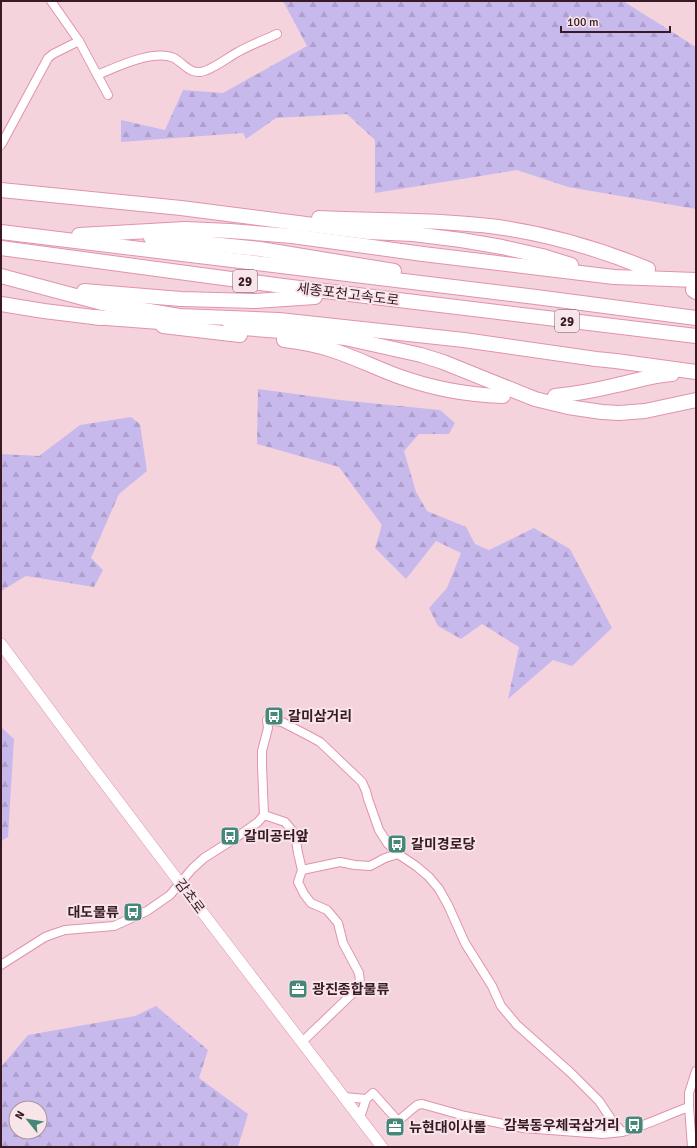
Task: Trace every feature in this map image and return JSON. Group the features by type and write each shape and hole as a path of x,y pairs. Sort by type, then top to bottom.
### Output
{"highway":[{"path":"1,190 181,208 368,232 413,234 461,240 542,256 614,277"},
{"path":"51,194 118,197 304,217 464,223 489,226 534,233 572,242 621,258 648,269"},
{"path":"41,238 185,230 230,231 292,236 423,254 695,287"},
{"name":"세종포천고속도로","path":"1,232 696,318"},
{"path":"107,234 260,249 424,276 536,297"},
{"name":"세종포천고속도로","path":"1,248 347,294 696,336"},
{"path":"1,276 102,303 179,316 287,321 464,340 696,372"},
{"path":"48,288 181,299 255,301 347,294"},
{"path":"1,304 44,311 176,328 272,338 308,344 333,350 396,375 426,385 452,391 504,396"},
{"path":"93,317 294,332 345,338 421,355 443,362 535,400 585,410 619,412 645,411 696,400"},
{"path":"555,396 573,395 593,391 658,375 696,372"}],"main road":[{"name":"감초로","path":"1,644 180,883 382,1147"}],"street":[{"path":"51,1 79,41 108,94"},
{"path":"97,75 142,58 153,56 173,58 186,68 200,72 208,70 237,52 277,34"},
{"path":"1,145 48,58 79,41"},
{"path":"1,965 45,937 53,934 65,930 114,926 147,911 170,895 192,869 204,858 258,822 264,815 262,751 268,728 267,720 282,722 320,742 362,782 379,830 388,844 398,854 429,877 439,889 465,943 485,975 501,1006 516,1025 599,1101 622,1132"},
{"path":"264,815 285,822 295,834 302,870 298,882 304,894 311,903 328,910 338,923 343,943 359,973 360,982 355,991 302,1042"},
{"path":"302,870 340,862 370,866 385,858 398,854"},
{"path":"692,1147 689,1093 696,1071"},
{"path":"360,1118 366,1099 373,1093 398,1122 416,1105 422,1104 465,1116 523,1128 603,1134 622,1132 636,1128 689,1107"},
{"path":"344,1097 366,1099"}],"green space":[{"path":"283,1 623,1 696,47 696,209 568,187 517,170 375,193 375,140 347,114 276,118 246,139 243,133 121,142 121,120 165,130 183,90 223,93 307,46"},
{"path":"258,389 340,400 440,410 455,423 449,434 419,434 404,451 416,492 427,511 466,527 475,544 489,550 534,528 570,549 612,628 572,666 553,660 508,699 519,647 482,624 461,639 438,626 429,608 447,588 461,553 436,541 406,579 375,548 382,525 339,467 257,444"},
{"path":"131,417 140,424 147,471 119,494 91,558 103,570 94,587 26,576 1,591 1,454 39,456 80,425"},
{"path":"1,727 14,739 8,837 1,841"},
{"path":"156,1006 208,1050 199,1078 248,1114 238,1147 1,1147 1,1067 28,1035 135,1016"}],"place":[{"name":"갈미삼거리","path":"274,716"},
{"name":"갈미공터앞","path":"230,836"},
{"name":"갈미경로당","path":"397,844"},
{"name":"대도물류","path":"133,912"},
{"name":"광진종합물류","path":"298,989"},
{"name":"감북동우체국삼거리","path":"634,1125"},
{"name":"뉴현대이사몰","path":"395,1127"}]}
